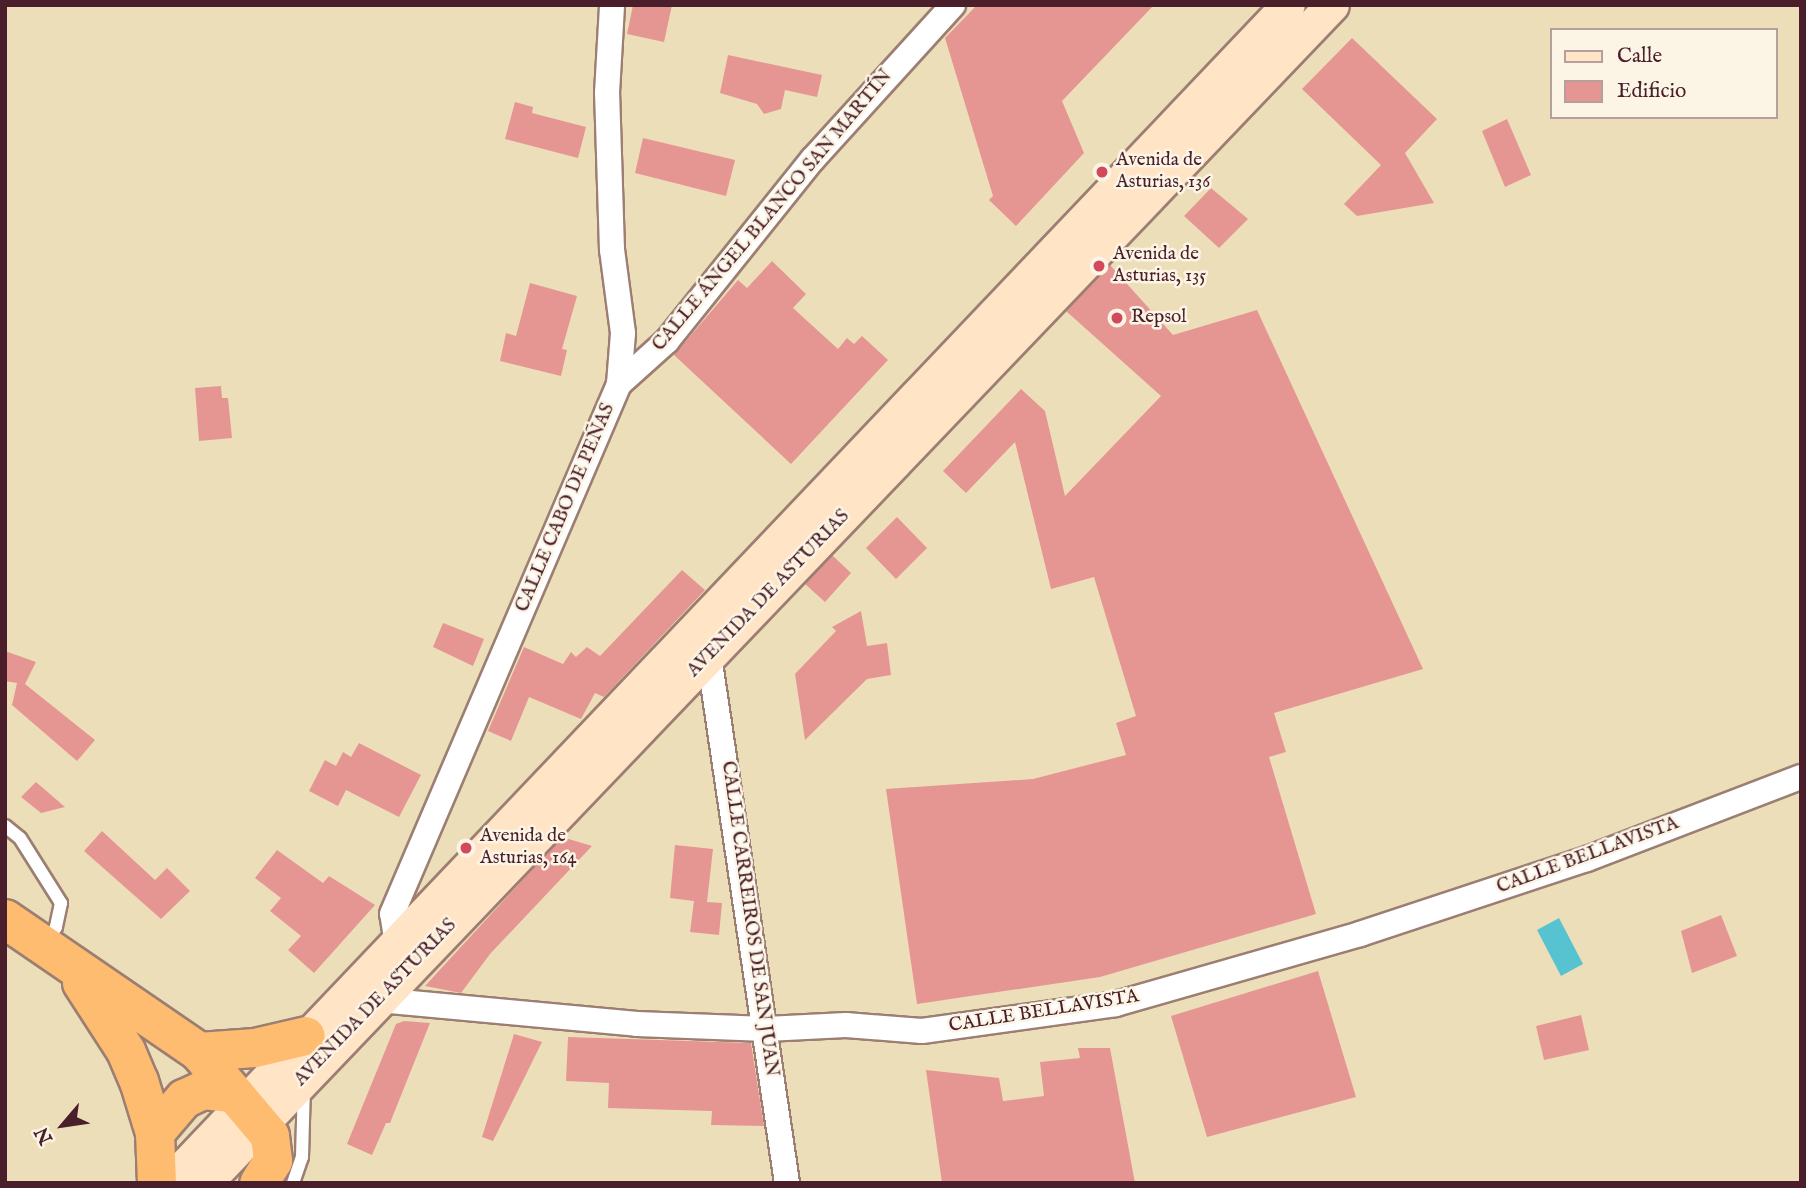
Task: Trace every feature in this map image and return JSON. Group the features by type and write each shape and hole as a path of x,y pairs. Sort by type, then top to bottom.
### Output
{"highway":[{"path":"5,919 199,1052 270,1136 273,1161 259,1183"},
{"path":"56,955 126,1051 155,1133 157,1183"},
{"path":"199,1052 255,1048 306,1036"},
{"path":"155,1133 184,1099 203,1090 246,1106"}],"main road":[{"name":"AVENIDA DE ASTURIAS","path":"168,1183 246,1106 306,1036 397,944 1288,5"},
{"name":"AVENIDA DE ASTURIAS","path":"205,1183 246,1106 303,1079 1332,5"}],"street":[{"name":"CALLE CABO DE PEÑAS","path":"397,944 393,914 489,697 619,384 623,333 612,250 607,93 612,5"},
{"name":"CALLE ÁNGEL BLANCO SAN MARTÍN","path":"619,384 667,341 813,159 953,5"},
{"name":"CALLE CARREIROS DE SAN JUAN","path":"709,656 787,1183"},
{"name":"CALLE BELLAVISTA","path":"379,1000 636,1024 766,1030 846,1025 922,1031 1116,1004 1360,934 1587,859 1801,778"}],"lane":[{"path":"5,826 20,838 61,903 56,928 56,955"},
{"path":"293,1183 302,1157 306,1118 303,1079"}],"water":[{"path":"1559,918 1583,964 1561,976 1537,930"}],"building":[{"path":"633,5 672,5 664,42 627,34"},
{"path":"977,5 1154,5 1062,101 1084,153 1016,226 989,200 993,196 945,38"},
{"path":"1352,38 1437,119 1405,153 1434,203 1357,216 1344,204 1381,165 1302,89"},
{"path":"728,55 822,75 817,97 785,90 781,109 764,114 757,104 720,93"},
{"path":"515,102 533,107 532,113 586,127 578,158 505,139"},
{"path":"1507,119 1531,175 1505,187 1482,131"},
{"path":"643,138 735,160 726,196 635,173"},
{"path":"1211,188 1248,219 1219,248 1184,216"},
{"path":"772,261 806,294 793,308 838,349 847,338 854,344 862,336 888,360 791,464 674,355 738,280 747,288"},
{"path":"1110,265 1173,335 1257,310 1423,669 1274,713 1286,752 1269,757 1316,914 1100,977 917,1004 886,789 1033,779 1126,755 1116,723 1136,716 1094,577 1051,589 1015,442 966,493 943,471 1021,389 1045,411 1065,496 1161,396 1066,311"},
{"path":"530,283 577,296 562,349 567,350 561,376 500,361 506,333 516,336"},
{"path":"221,386 222,398 228,398 232,438 199,441 195,388"},
{"path":"897,517 927,548 896,579 866,548"},
{"path":"832,555 851,573 825,602 805,584"},
{"path":"682,570 705,590 604,697 595,693 581,719 529,697 511,741 488,731 524,647 563,664 571,652 576,657 587,647 600,656"},
{"path":"861,611 867,646 887,643 891,675 867,679 805,740 795,674 836,631 832,627"},
{"path":"443,623 484,639 473,666 433,647"},
{"path":"5,651 36,662 25,684 95,740 77,761 12,705 17,683 5,681"},
{"path":"359,743 421,775 399,817 346,790 338,806 309,791 325,760 336,766 343,752 351,757"},
{"path":"36,782 65,807 41,813 21,797"},
{"path":"102,831 155,880 167,868 190,891 161,919 84,851"},
{"path":"562,837 592,846 490,954 461,993 425,986"},
{"path":"675,845 713,849 707,902 722,903 719,935 690,932 694,901 670,898"},
{"path":"277,850 323,883 329,876 375,905 314,973 288,950 301,936 270,911 281,898 255,878"},
{"path":"1721,915 1737,956 1692,973 1681,931"},
{"path":"1318,971 1356,1097 1207,1137 1171,1016"},
{"path":"1581,1015 1589,1050 1544,1060 1536,1026"},
{"path":"404,1021 430,1023 390,1123 386,1123 372,1155 347,1144 396,1024"},
{"path":"514,1034 542,1042 493,1141 482,1137"},
{"path":"568,1037 751,1043 764,1126 711,1125 712,1111 608,1108 609,1083 566,1081"},
{"path":"1078,1048 1110,1048 1135,1183 942,1183 926,1070 999,1078 1003,1101 1044,1096 1040,1062 1080,1058"}],"place":[{"name":"Avenida de Asturias, 136","path":"1102,172"},
{"name":"Avenida de Asturias, 135","path":"1099,266"},
{"name":"Repsol","path":"1117,318"},
{"name":"Avenida de Asturias, 164","path":"466,848"}]}
